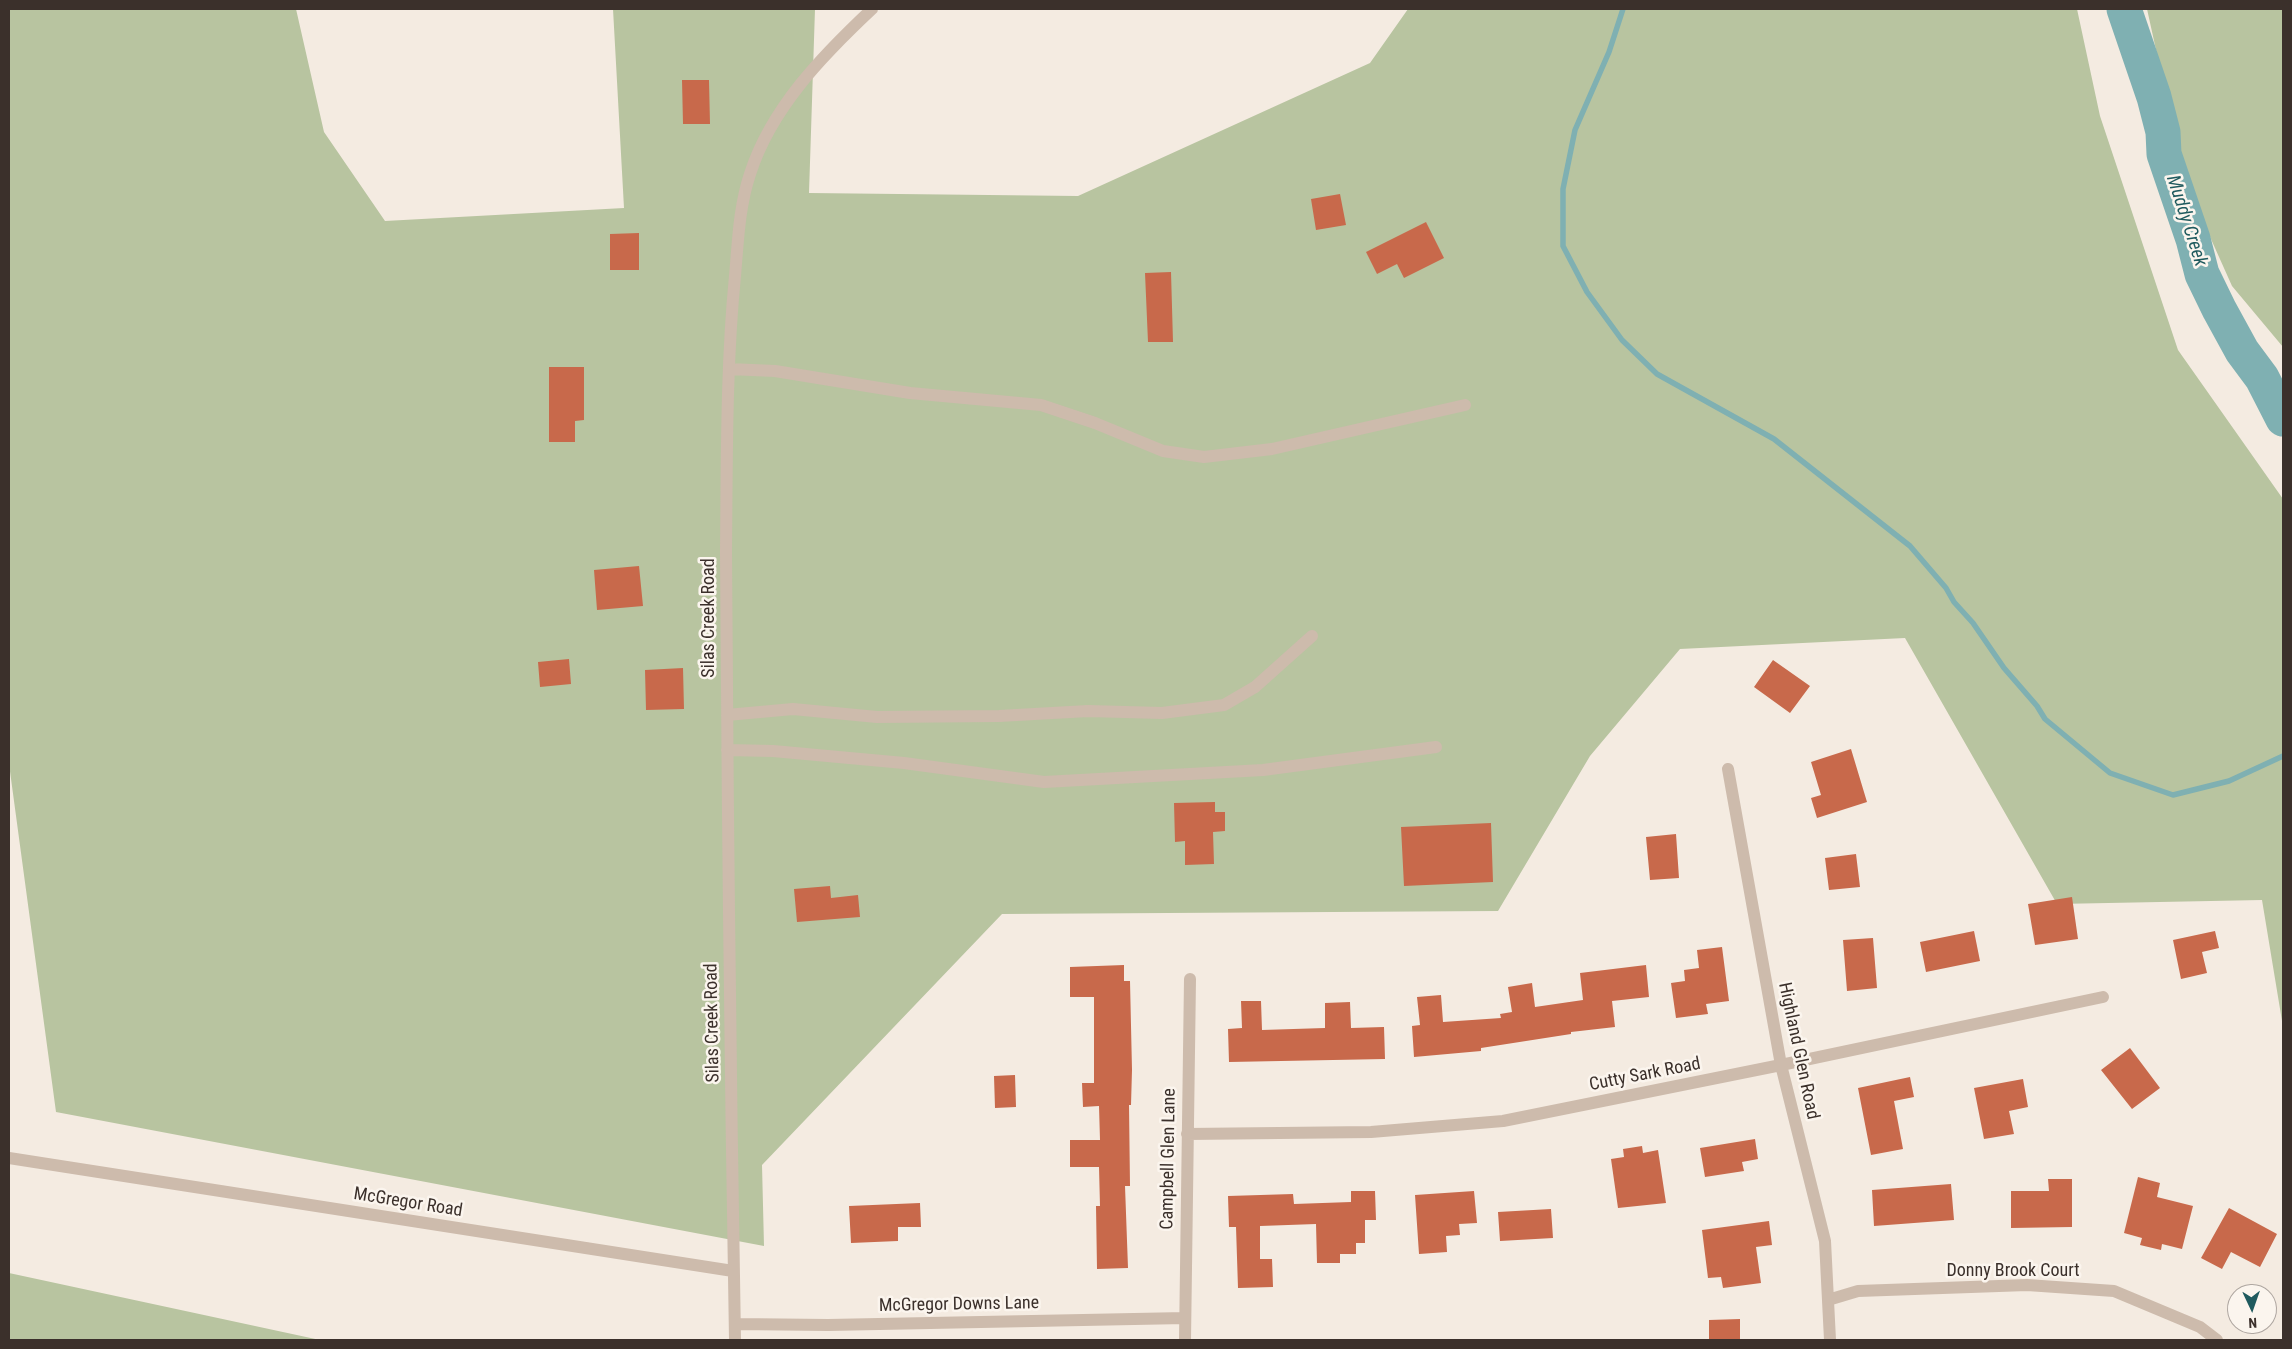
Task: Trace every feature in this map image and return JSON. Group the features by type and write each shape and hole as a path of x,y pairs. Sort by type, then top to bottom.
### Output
{"street":[{"name":"Silas Creek Road","path":"733,1271 727,715 727,438 731,312 741,213 748,178 757,153 773,122 806,78 841,38 872,9"},
{"path":"729,369 775,371 910,393 1041,405 1095,423 1163,450 1204,456 1272,449 1465,405"},
{"path":"727,715 793,709 877,716 999,716 1088,711 1162,713 1224,705 1256,687 1312,636"},
{"path":"728,750 773,751 904,763 1044,782 1263,770 1436,747"},
{"name":"Highland Glen Road","path":"1728,769 1781,1066 1824,1241 1830,1340"},
{"name":"Campbell Glen Lane","path":"1185,1340 1190,979"},
{"name":"Cutty Sark Road","path":"1187,1134 1371,1132 1503,1120 1781,1066 2103,997"},
{"name":"McGregor Road","path":"9,1158 733,1271"},
{"path":"733,1271 735,1340"},
{"name":"Donny Brook Court","path":"1828,1300 1858,1291 2028,1285 2114,1290 2200,1327 2217,1340"},
{"name":"McGregor Downs Lane","path":"734,1324 828,1325 1185,1318"}],"green space":[{"path":"9,9 296,9 324,132 385,221 624,208 613,9 815,9 809,193 1078,196 1370,63 1408,9 2077,9 2100,116 2178,350 2283,499 2283,1027 2262,900 2057,904 1905,638 1680,649 1590,756 1498,911 1002,914 762,1165 764,1246 56,1112 9,764"},
{"path":"2147,9 2283,9 2283,347 2232,286 2185,181"},
{"path":"9,1273 320,1340 9,1340"}],"building":[{"path":"682,80 709,80 710,124 683,124"},
{"path":"1340,194 1346,225 1316,230 1311,199"},
{"path":"1426,222 1444,258 1404,278 1397,264 1377,274 1366,252"},
{"path":"639,233 639,270 610,270 610,234"},
{"path":"1171,272 1173,342 1148,342 1145,273"},
{"path":"549,367 584,367 584,420 575,421 575,442 549,442"},
{"path":"639,566 643,606 597,610 594,570"},
{"path":"569,659 571,684 540,687 538,662"},
{"path":"1773,660 1810,686 1790,713 1754,687"},
{"path":"683,668 684,709 646,710 645,670"},
{"path":"1851,749 1867,802 1817,818 1811,798 1821,795 1811,762"},
{"path":"1215,802 1215,812 1225,812 1225,831 1213,832 1214,864 1185,865 1185,841 1175,842 1174,803"},
{"path":"1491,823 1493,882 1404,886 1401,827"},
{"path":"1676,834 1679,878 1650,880 1646,837"},
{"path":"1856,854 1860,887 1829,890 1825,858"},
{"path":"830,886 831,898 858,895 860,917 797,922 794,889"},
{"path":"2072,897 2078,939 2035,945 2028,904"},
{"path":"1974,931 1980,961 1926,972 1920,942"},
{"path":"2215,931 2219,948 2202,952 2207,973 2181,979 2173,940"},
{"path":"1873,938 1877,988 1847,991 1843,940"},
{"path":"1722,947 1729,1001 1706,1004 1708,1014 1676,1018 1671,983 1685,981 1684,970 1699,968 1697,950"},
{"path":"1124,965 1124,981 1130,981 1132,1070 1131,1105 1129,1105 1130,1186 1125,1186 1128,1268 1097,1269 1096,1206 1100,1206 1099,1167 1070,1167 1070,1140 1100,1140 1099,1106 1083,1107 1082,1083 1094,1083 1094,997 1070,997 1070,967"},
{"path":"1646,965 1649,997 1612,1001 1615,1027 1571,1032 1571,1034 1481,1048 1481,1051 1414,1057 1412,1026 1420,1025 1417,997 1441,995 1443,1022 1501,1018 1500,1014 1512,1012 1508,987 1532,983 1535,1007 1583,1000 1580,973"},
{"path":"1241,1001 1261,1001 1262,1030 1325,1028 1325,1003 1350,1002 1351,1028 1384,1027 1385,1059 1229,1062 1228,1029 1242,1028"},
{"path":"2130,1048 2160,1088 2132,1109 2101,1070"},
{"path":"1015,1075 1016,1107 995,1108 994,1076"},
{"path":"1910,1077 1914,1097 1894,1101 1903,1149 1871,1155 1858,1088"},
{"path":"2023,1079 2028,1107 2009,1111 2014,1134 1984,1139 1974,1088"},
{"path":"1755,1139 1758,1159 1742,1162 1744,1171 1705,1177 1700,1148"},
{"path":"1642,1146 1643,1153 1658,1150 1666,1203 1618,1208 1611,1159 1624,1157 1623,1149"},
{"path":"2138,1177 2160,1183 2157,1197 2193,1206 2182,1249 2162,1244 2161,1250 2140,1245 2142,1238 2124,1233"},
{"path":"2048,1179 2072,1179 2072,1227 2011,1228 2011,1191 2049,1191"},
{"path":"1951,1184 1954,1220 1874,1226 1872,1190"},
{"path":"1351,1191 1375,1191 1376,1220 1365,1220 1365,1243 1356,1243 1356,1254 1340,1254 1340,1263 1317,1263 1316,1224 1260,1226 1260,1259 1272,1259 1273,1287 1238,1288 1236,1227 1229,1227 1228,1196 1293,1194 1294,1204 1351,1202"},
{"path":"1474,1191 1477,1223 1459,1224 1460,1235 1446,1236 1447,1252 1419,1254 1415,1195"},
{"path":"920,1203 921,1227 898,1227 898,1241 851,1243 849,1206"},
{"path":"2229,1208 2277,1234 2260,1267 2231,1252 2222,1269 2201,1258"},
{"path":"1551,1209 1553,1238 1500,1241 1498,1212"},
{"path":"1769,1221 1772,1245 1756,1247 1761,1283 1723,1288 1721,1277 1708,1278 1702,1230"},
{"path":"1740,1319 1740,1340 1709,1340 1709,1320"}],"waterway":[{"path":"1623,9 1609,52 1575,130 1563,189 1563,246 1587,292 1622,340 1657,374 1774,439 1910,546 1946,588 1954,602 1973,623 2004,668 2037,706 2045,719 2110,773 2173,795 2229,781 2283,756"},
{"name":"Muddy Creek","path":"2124,9 2154,97 2163,132 2164,154 2193,239 2202,274 2242,351 2262,378 2283,419"}]}
